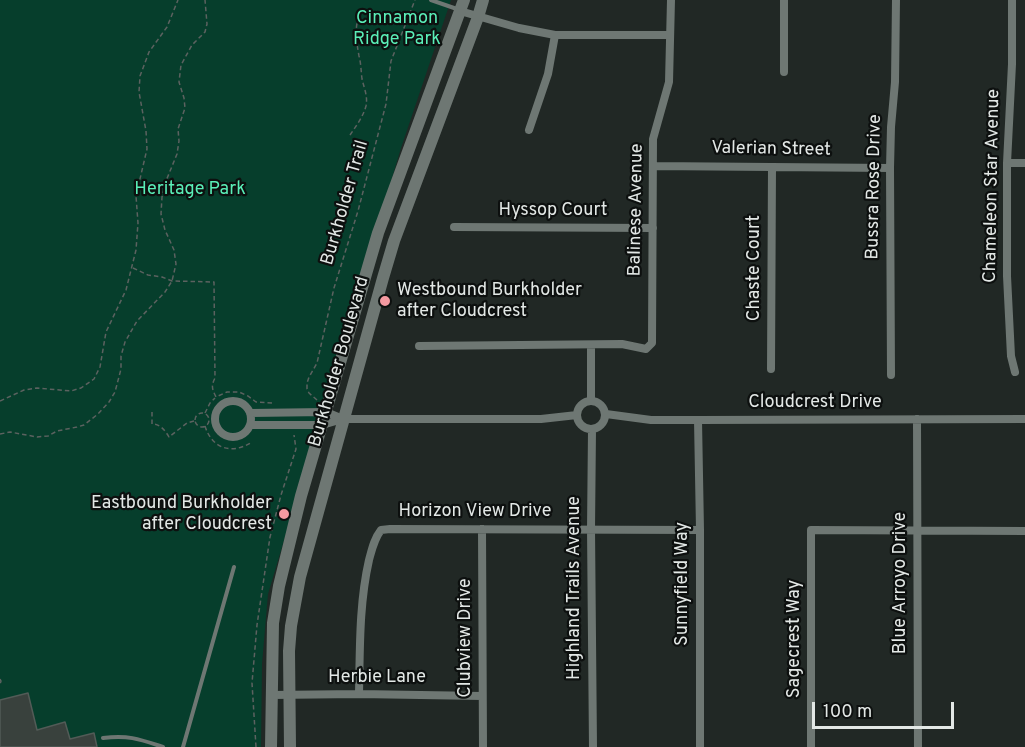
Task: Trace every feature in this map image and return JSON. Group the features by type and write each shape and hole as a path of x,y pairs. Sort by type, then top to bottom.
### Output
{"main road":[{"name":"Burkholder Boulevard","path":"290,747 289,651 294,601 300,577 382,278 483,0"},
{"name":"Burkholder Boulevard","path":"271,747 273,623 279,586 301,496 378,233 462,5"}],"street":[{"name":"Balinese Avenue","path":"591,345 622,344 646,349 652,343 653,139 669,82 671,0"},
{"path":"784,0 784,72"},
{"name":"Bussra Rose Drive","path":"891,375 890,168 895,82 896,0"},
{"name":"Chameleon Star Avenue","path":"1012,0 1012,64 1006,163 1006,276 1011,356 1015,372"},
{"path":"462,5 478,16 519,28 555,35 670,35"},
{"path":"529,130 548,74 555,35"},
{"path":"1006,163 1025,163"},
{"name":"Valerian Street","path":"653,166 890,168"},
{"name":"Chaste Court","path":"771,369 772,167"},
{"name":"Hyssop Court","path":"454,227 653,228"},
{"path":"419,346 591,345 591,401"},
{"path":"232,401 243,404 250,413 250,425 248,430 239,436 229,437 217,428 214,418 222,404 232,401"},
{"path":"591,401 598,402 604,407 606,414 602,425 592,430 581,426 577,415 581,405 591,401"},
{"path":"250,413 326,412 343,419"},
{"name":"Cloudcrest Drive","path":"606,414 651,420 1025,420"},
{"path":"250,425 322,425 343,419 541,419 577,415"},
{"name":"Blue Arroyo Drive","path":"918,419 918,747"},
{"name":"Sunnyfield Way","path":"698,420 700,747"},
{"name":"Highland Trails Avenue","path":"592,430 593,747"},
{"name":"Clubview Drive","path":"482,529 483,747"},
{"name":"Horizon View Drive","path":"359,694 360,616 366,572 375,538 381,530 700,530"},
{"name":"Sagecrest Way","path":"811,747 811,530 918,530"},
{"path":"918,530 1025,531"},
{"name":"Herbie Lane","path":"271,695 482,696"}],"lane":[{"path":"431,0 462,5"},
{"path":"183,747 234,567"},
{"path":"103,738 120,736 135,738 163,747"}],"path":[{"path":"0,401 24,390 37,388 71,391 81,388 94,379 100,367 106,332 126,291 136,250 138,223 136,196 147,149 139,92 140,76 149,52 167,27 178,0"},
{"path":"0,434 10,432 48,436 57,431 84,425 98,414 115,392 125,342 136,321 165,292 172,281 176,264 174,250 161,214 162,197 166,180 177,154 179,123 185,108 179,82 181,65 192,45 205,32 207,24 205,0"},
{"name":"Burkholder Trail","path":"314,406 318,399 309,393 307,383 317,363 334,288 358,211 386,104 391,61 415,0"},
{"path":"350,135 363,115 367,95 356,42 357,23"},
{"path":"133,268 148,275 172,281 214,282 212,390 216,397"},
{"path":"205,413 216,397 226,392 239,392 256,402 273,403"},
{"path":"152,412 152,424 160,426 170,437 194,420 196,414 200,412 205,413 209,418 205,426"},
{"path":"194,420 198,426 205,426"},
{"path":"205,426 211,439 220,446 239,448 252,442"},
{"path":"279,506 283,507"},
{"path":"0,679 0,684"}],"green space":[{"name":"Heritage Park","path":"0,0 451,0 401,148 268,594 262,664 261,747 0,747"}],"building":[{"path":"28,693 37,730 65,722 70,739 94,733 97,747 0,747 0,700"}],"place":[{"name":"Westbound Burkholder after Cloudcrest","path":"385,301"},
{"name":"Eastbound Burkholder after Cloudcrest","path":"284,514"}],"park label":[{"name":"Cinnamon Ridge Park","path":"397,29"}]}
